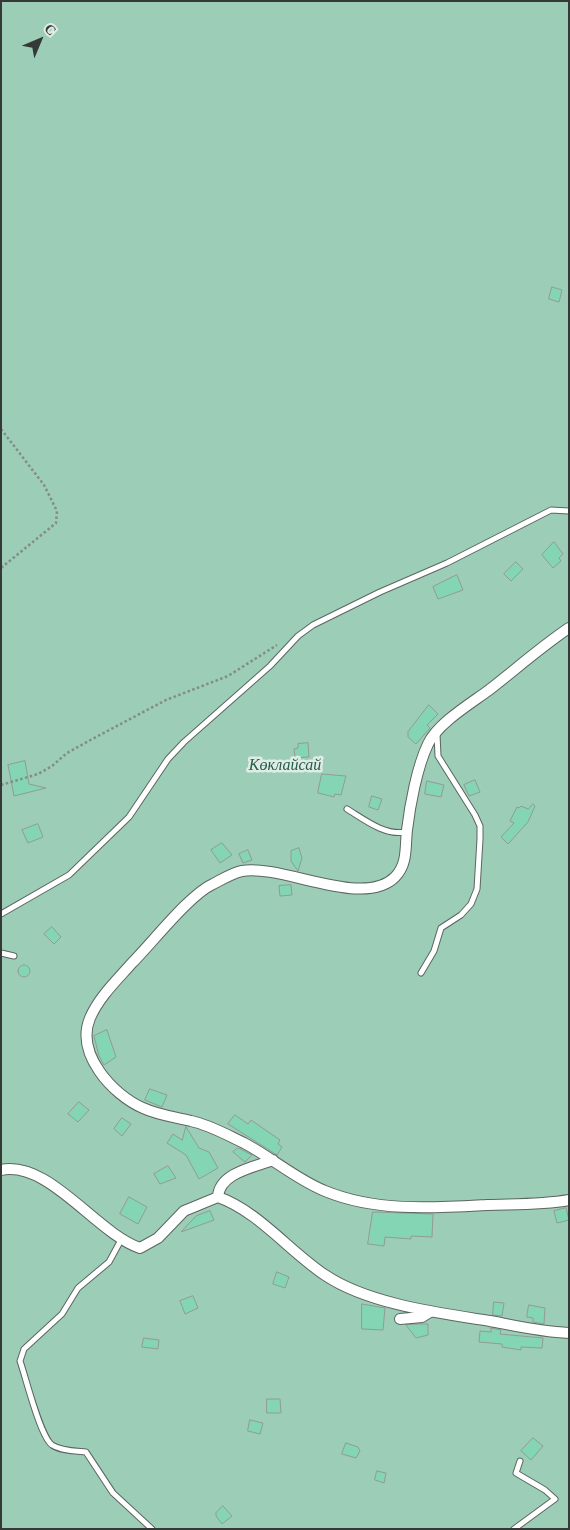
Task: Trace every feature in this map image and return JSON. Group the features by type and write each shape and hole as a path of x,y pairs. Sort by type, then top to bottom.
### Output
{"street":[{"path":"569,628 541,647 467,706 436,733 429,742 423,759 406,832 404,864 392,880 384,885 355,889 276,873 242,871 208,886 188,903 116,981 89,1020 87,1039 92,1056 110,1086 128,1100 144,1109 194,1121 214,1128 273,1160 321,1190 344,1198 381,1205 430,1208 531,1205 569,1200"},
{"path":"218,1197 218,1190 222,1183 234,1175 273,1160"},
{"path":"1,1170 9,1168 50,1182 121,1240 140,1248 158,1238 184,1211 218,1197 235,1203 291,1250 327,1277 365,1294 430,1312 543,1332 569,1333"},
{"path":"400,1318 422,1317 430,1312"}],"lane":[{"path":"1,914 69,875 129,817 168,759 184,742 270,666 298,636 313,625 380,592 447,563 551,510 569,511"},
{"path":"421,973 434,951 441,928 461,915 471,904 477,889 480,826 454,781 444,769 438,756 436,733"},
{"path":"347,809 386,831 398,834 406,832"},
{"path":"1,953 14,956"},
{"path":"121,1240 109,1262 78,1288 62,1314 24,1349 20,1361 29,1384 39,1421 50,1444 60,1448 86,1452 113,1493 152,1529"},
{"path":"514,1529 555,1498 516,1473 520,1462"}],"path":[{"path":"1,429 44,485 57,510 56,523 1,568"},
{"path":"1,785 38,774 52,766 67,753 166,700 228,676 249,665 280,643"}],"green space":[{"name":"Көклайсай","path":"1,1 569,1 569,1529 1,1529"}],"building":[{"path":"552,287 562,290 559,302 549,299"},
{"path":"554,542 563,554 559,558 561,561 553,568 542,555"},
{"path":"516,562 523,569 511,581 504,574"},
{"path":"457,575 463,590 438,599 433,587"},
{"path":"429,705 438,714 427,725 430,728 416,744 408,737 408,732"},
{"path":"308,743 309,757 295,758 294,749 298,748 298,744"},
{"path":"25,761 29,784 46,788 14,796 8,765"},
{"path":"322,774 346,776 341,795 335,794 334,797 318,793"},
{"path":"475,780 480,792 469,796 464,785"},
{"path":"427,781 444,785 441,797 425,794"},
{"path":"372,796 382,799 378,810 369,807"},
{"path":"533,804 535,806 528,822 508,844 501,837 514,823 510,821 517,807 521,806 528,809"},
{"path":"38,824 43,837 28,843 22,830"},
{"path":"222,843 232,855 220,863 211,850"},
{"path":"299,848 302,858 298,871 291,861 291,851"},
{"path":"248,850 252,860 243,863 239,854"},
{"path":"291,885 292,895 280,896 279,886"},
{"path":"52,927 61,937 54,944 44,934"},
{"path":"22,965 26,965 30,971 26,977 22,977 18,973 18,969"},
{"path":"107,1030 116,1057 104,1065 99,1056 94,1036"},
{"path":"150,1089 167,1095 162,1107 145,1100"},
{"path":"79,1102 89,1110 78,1122 68,1114"},
{"path":"235,1115 248,1124 251,1120 280,1140 278,1144 282,1147 277,1155 228,1124"},
{"path":"122,1118 131,1124 122,1136 114,1129"},
{"path":"186,1127 199,1148 209,1152 218,1168 199,1179 186,1155 167,1143 173,1134 182,1140"},
{"path":"238,1148 252,1155 245,1162 233,1152"},
{"path":"168,1166 176,1178 160,1184 154,1174"},
{"path":"129,1197 147,1207 138,1224 120,1214"},
{"path":"566,1208 569,1220 557,1223 554,1211"},
{"path":"210,1211 214,1220 181,1232 196,1216"},
{"path":"373,1212 433,1214 432,1237 411,1236 411,1239 385,1237 384,1246 368,1244"},
{"path":"277,1272 289,1277 285,1288 273,1284"},
{"path":"193,1296 198,1308 185,1314 180,1301"},
{"path":"494,1302 504,1303 502,1316 493,1315"},
{"path":"362,1304 385,1308 383,1330 362,1329"},
{"path":"529,1305 545,1308 544,1324 533,1322 533,1318 527,1317"},
{"path":"428,1324 428,1335 416,1338 406,1325"},
{"path":"491,1328 501,1330 500,1334 543,1338 542,1348 521,1347 521,1350 502,1347 502,1344 479,1342 480,1331 491,1332"},
{"path":"144,1338 159,1340 158,1349 142,1347"},
{"path":"267,1399 280,1399 281,1413 267,1413"},
{"path":"250,1420 263,1423 260,1434 248,1431"},
{"path":"533,1438 543,1446 531,1460 521,1451"},
{"path":"346,1443 358,1447 360,1451 356,1458 342,1454"},
{"path":"377,1471 386,1473 384,1483 375,1480"},
{"path":"223,1506 232,1516 222,1524 216,1513"}]}
